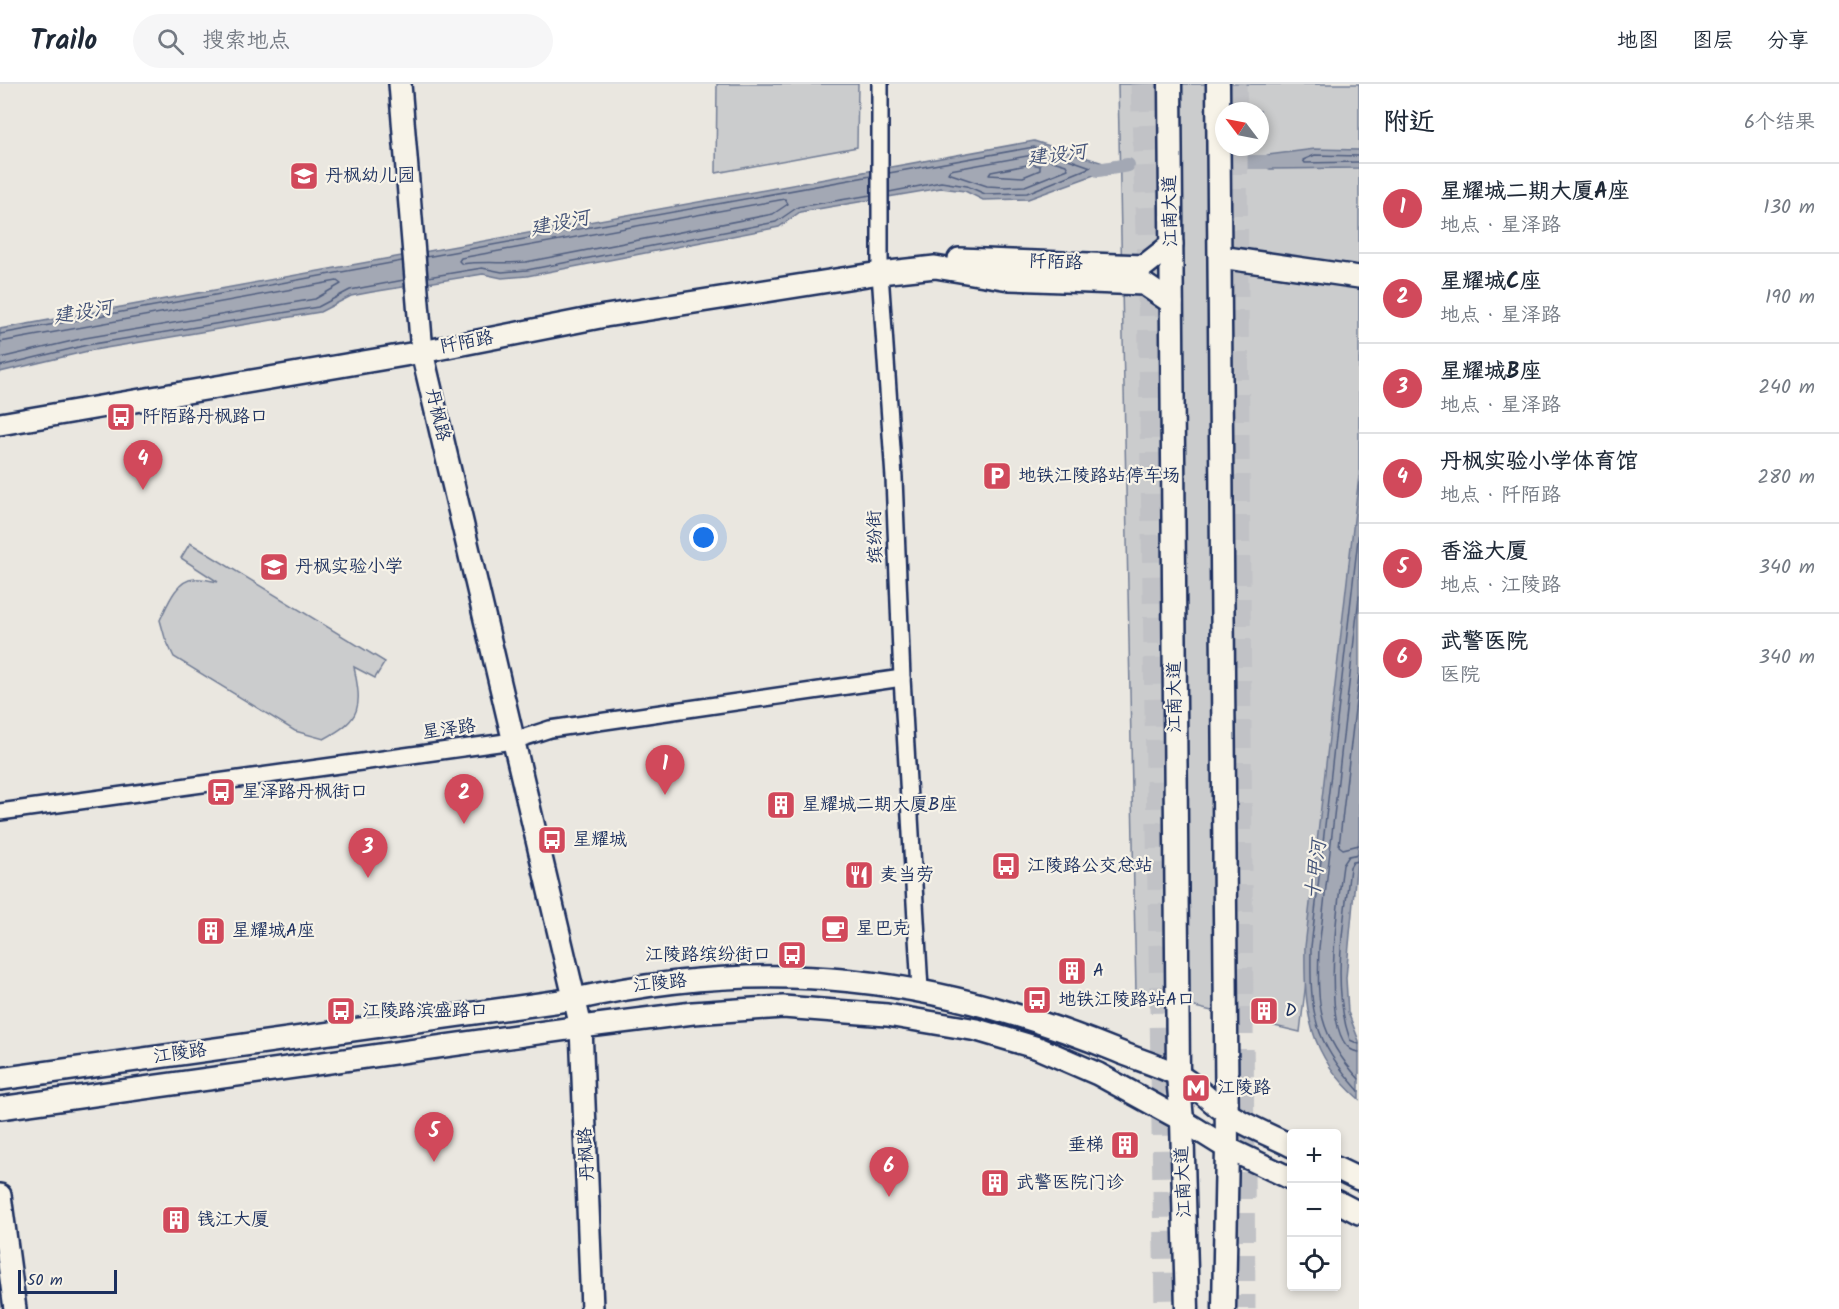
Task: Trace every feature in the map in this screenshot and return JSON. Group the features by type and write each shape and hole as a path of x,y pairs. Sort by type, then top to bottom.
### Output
{"main road":[{"name":"丹枫路","path":"399,84 422,352 581,1027 592,1309"},
{"name":"江南大道","path":"1170,84 1178,1075 1182,1120 1186,1309"},
{"path":"1218,84 1227,1113 1224,1309"},
{"name":"阡陌路","path":"934,267 943,259 1144,266 1172,244"},
{"path":"1220,257 1359,277"},
{"name":"阡陌路","path":"0,424 422,352 605,316 880,273 934,267 1009,279 1144,284 1172,303"},
{"name":"江陵路","path":"0,1079 575,999 630,987 746,976 817,976 920,989 1053,1025 1178,1075 1227,1113 1287,1143"},
{"name":"江陵路","path":"0,1108 581,1027 693,1013 783,1006 887,1016 977,1030 1038,1048 1098,1074 1182,1120 1227,1148 1287,1177"},
{"path":"1341,1170 1359,1179"},
{"path":"0,1195 15,1309"},
{"path":"1341,1204 1359,1213"}],"street":[{"name":"缤纷街","path":"880,84 880,273 894,478 902,678 920,989"},
{"name":"星泽路","path":"0,812 513,741 550,729 902,678"}],"shaded area":[{"path":"717,84 858,84 857,147 716,173"},
{"path":"1118,84 1359,84 1359,537 1300,1032 1136,993"},
{"path":"190,543 385,662 375,678 354,667 358,702 352,718 346,725 324,739 295,731 174,657 160,620 173,595 188,580 218,582 181,558"}],"water":[{"path":"1034,141 1116,167 1028,199 983,200 965,191 941,188 800,212 779,227 527,276 502,278 483,274 351,296 320,312 88,351 0,372 0,329"},
{"path":"1315,149 1359,150 1359,168 1270,169 1249,162 1269,155"},
{"name":"十甲河","path":"1359,476 1359,837 1346,978 1348,1012 1359,1041 1359,1099 1329,1066 1312,1030 1306,991 1305,947"}],"waterway":[{"name":"建设河","path":"1239,162 1267,162"},
{"name":"建设河","path":"1098,170 1128,165"}],"tunnel":[{"path":"1144,84 1151,291 1168,1309"},
{"path":"1233,84 1234,102"},
{"path":"1234,156 1242,1309"}],"place":[{"name":"丹枫幼儿园","path":"304,176"},
{"name":"阡陌路丹枫路口","path":"121,417"},
{"name":"地铁江陵路站停车场","path":"997,476"},
{"name":"丹枫实验小学体育馆","path":"143,490"},
{"name":"丹枫实验小学","path":"274,567"},
{"name":"星泽路丹枫街口","path":"221,792"},
{"name":"星耀城二期大厦A座","path":"665,795"},
{"name":"星耀城二期大厦B座","path":"781,805"},
{"name":"星耀城C座","path":"464,824"},
{"name":"星耀城","path":"552,840"},
{"name":"江陵路公交总站","path":"1006,866"},
{"name":"麦当劳","path":"859,875"},
{"name":"星耀城B座","path":"368,878"},
{"name":"星巴克","path":"835,929"},
{"name":"星耀城A座","path":"211,931"},
{"name":"江陵路缤纷街口","path":"792,955"},
{"name":"A","path":"1072,971"},
{"name":"地铁江陵路站A口","path":"1037,1000"},
{"name":"江陵路滨盛路口","path":"341,1011"},
{"name":"D","path":"1264,1011"},
{"name":"江陵路","path":"1196,1088"},
{"name":"垂梯","path":"1125,1145"},
{"name":"香溢大厦","path":"434,1162"},
{"name":"武警医院门诊","path":"995,1183"},
{"name":"武警医院","path":"889,1197"},
{"name":"钱江大厦","path":"176,1220"}]}
